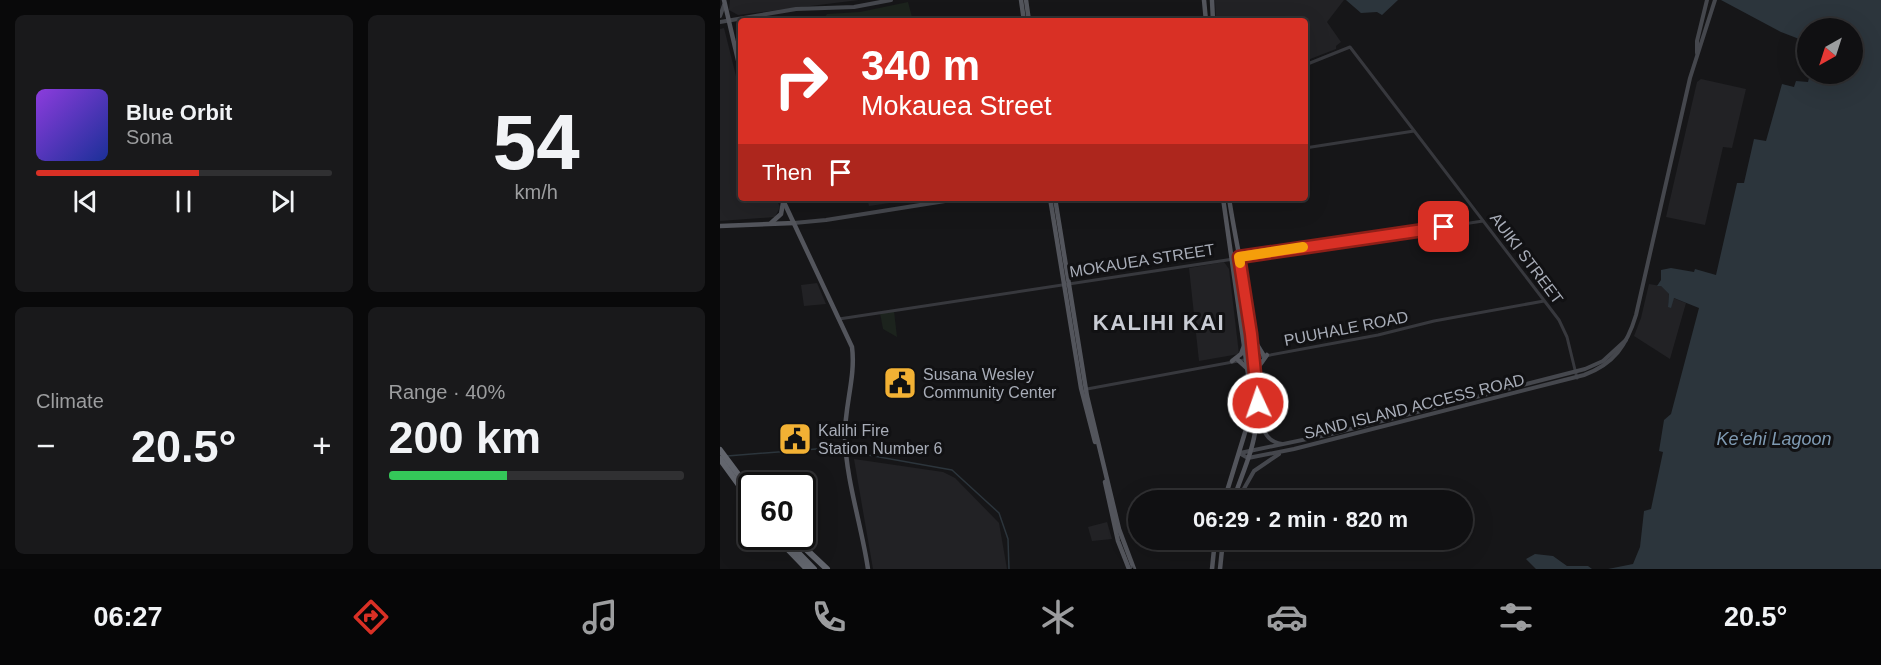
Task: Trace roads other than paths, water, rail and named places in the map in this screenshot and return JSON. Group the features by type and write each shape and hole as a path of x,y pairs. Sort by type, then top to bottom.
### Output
{"highway":[{"path":"720,451 738,483"},
{"path":"720,459 738,478"},
{"path":"732,472 738,481"},
{"path":"787,550 802,569"},
{"path":"789,550 807,569"},
{"path":"796,550 814,569"},
{"path":"804,550 821,569"},
{"path":"806,550 827,569"}],"main road":[{"path":"745,18 796,9 854,7 891,0"},
{"path":"1021,0 1026,18"},
{"path":"1026,0 1027,18"},
{"path":"1204,0 1206,18"},
{"path":"1212,0 1213,18"},
{"name":"SAND ISLAND ACCESS ROAD","path":"1697,57 1697,41 1707,1"},
{"path":"724,2 738,61"},
{"path":"720,16 724,2"},
{"name":"SAND ISLAND ACCESS ROAD","path":"1249,455 1454,402 1577,378 1606,365 1625,346 1636,315 1697,57 1714,2"},
{"path":"720,22 738,19"},
{"path":"769,223 781,214 782,201"},
{"path":"783,201 852,347 854,364 845,416 846,446 868,569"},
{"path":"720,226 826,220 945,201"},
{"path":"1051,201 1084,389 1118,541 1129,569"},
{"path":"1055,201 1066,284"},
{"path":"1223,201 1230,247 1226,259 1233,268 1249,370 1249,410 1227,490"},
{"path":"1230,201 1264,433 1272,441 1286,445"},
{"path":"1251,334 1266,356 1256,372"},
{"name":"SAND ISLAND ACCESS ROAD","path":"1249,455 1284,451 1540,384 1603,361 1628,339"},
{"path":"1245,341 1242,353 1235,360 1249,370"},
{"path":"1084,389 1119,529 1134,569"},
{"path":"1454,402 1455,408"},
{"path":"1238,490 1249,455 1258,403"},
{"path":"1384,420 1385,426"},
{"path":"1242,490 1254,471 1284,451"},
{"path":"1239,453 1249,455"},
{"path":"1212,569 1214,550"},
{"path":"1220,569 1222,550"}],"street":[{"name":"AUIKI STREET","path":"1308,64 1350,47 1563,326 1577,378"},
{"path":"1308,148 1414,131"},
{"name":"MOKAUEA STREET","path":"839,319 1484,221"},
{"path":"1226,259 1233,268"},
{"name":"PUUHALE ROAD","path":"1084,389 1544,301"}],"water":[{"path":"1346,0 1398,0 1382,15 1377,12 1361,13"},
{"name":"Keʻehi Lagoon","path":"1721,0 1881,0 1881,569 1608,569 1633,564 1640,547 1644,511 1651,509 1663,452 1659,451 1664,420 1671,414 1699,308 1674,298 1671,308 1668,307 1669,294 1661,286 1657,286 1661,280 1661,270 1671,268 1694,272 1695,269 1716,275 1737,183 1744,183 1754,139 1766,141 1782,84 1794,87 1796,81 1797,84 1863,84 1863,18 1797,18 1797,38"},
{"path":"1535,554 1553,556 1567,566 1588,566 1592,569 1536,569 1526,559"}],"waterway":[{"path":"727,456 829,448 952,470 999,513 1008,539 1009,569"}],"place":[{"name":"Susana Wesley Community Center","path":"900,383"},
{"name":"Kalihi Fire Station Number 6","path":"795,439"}],"district":[{"name":"KALIHI KAI","path":"1159,322"}]}
